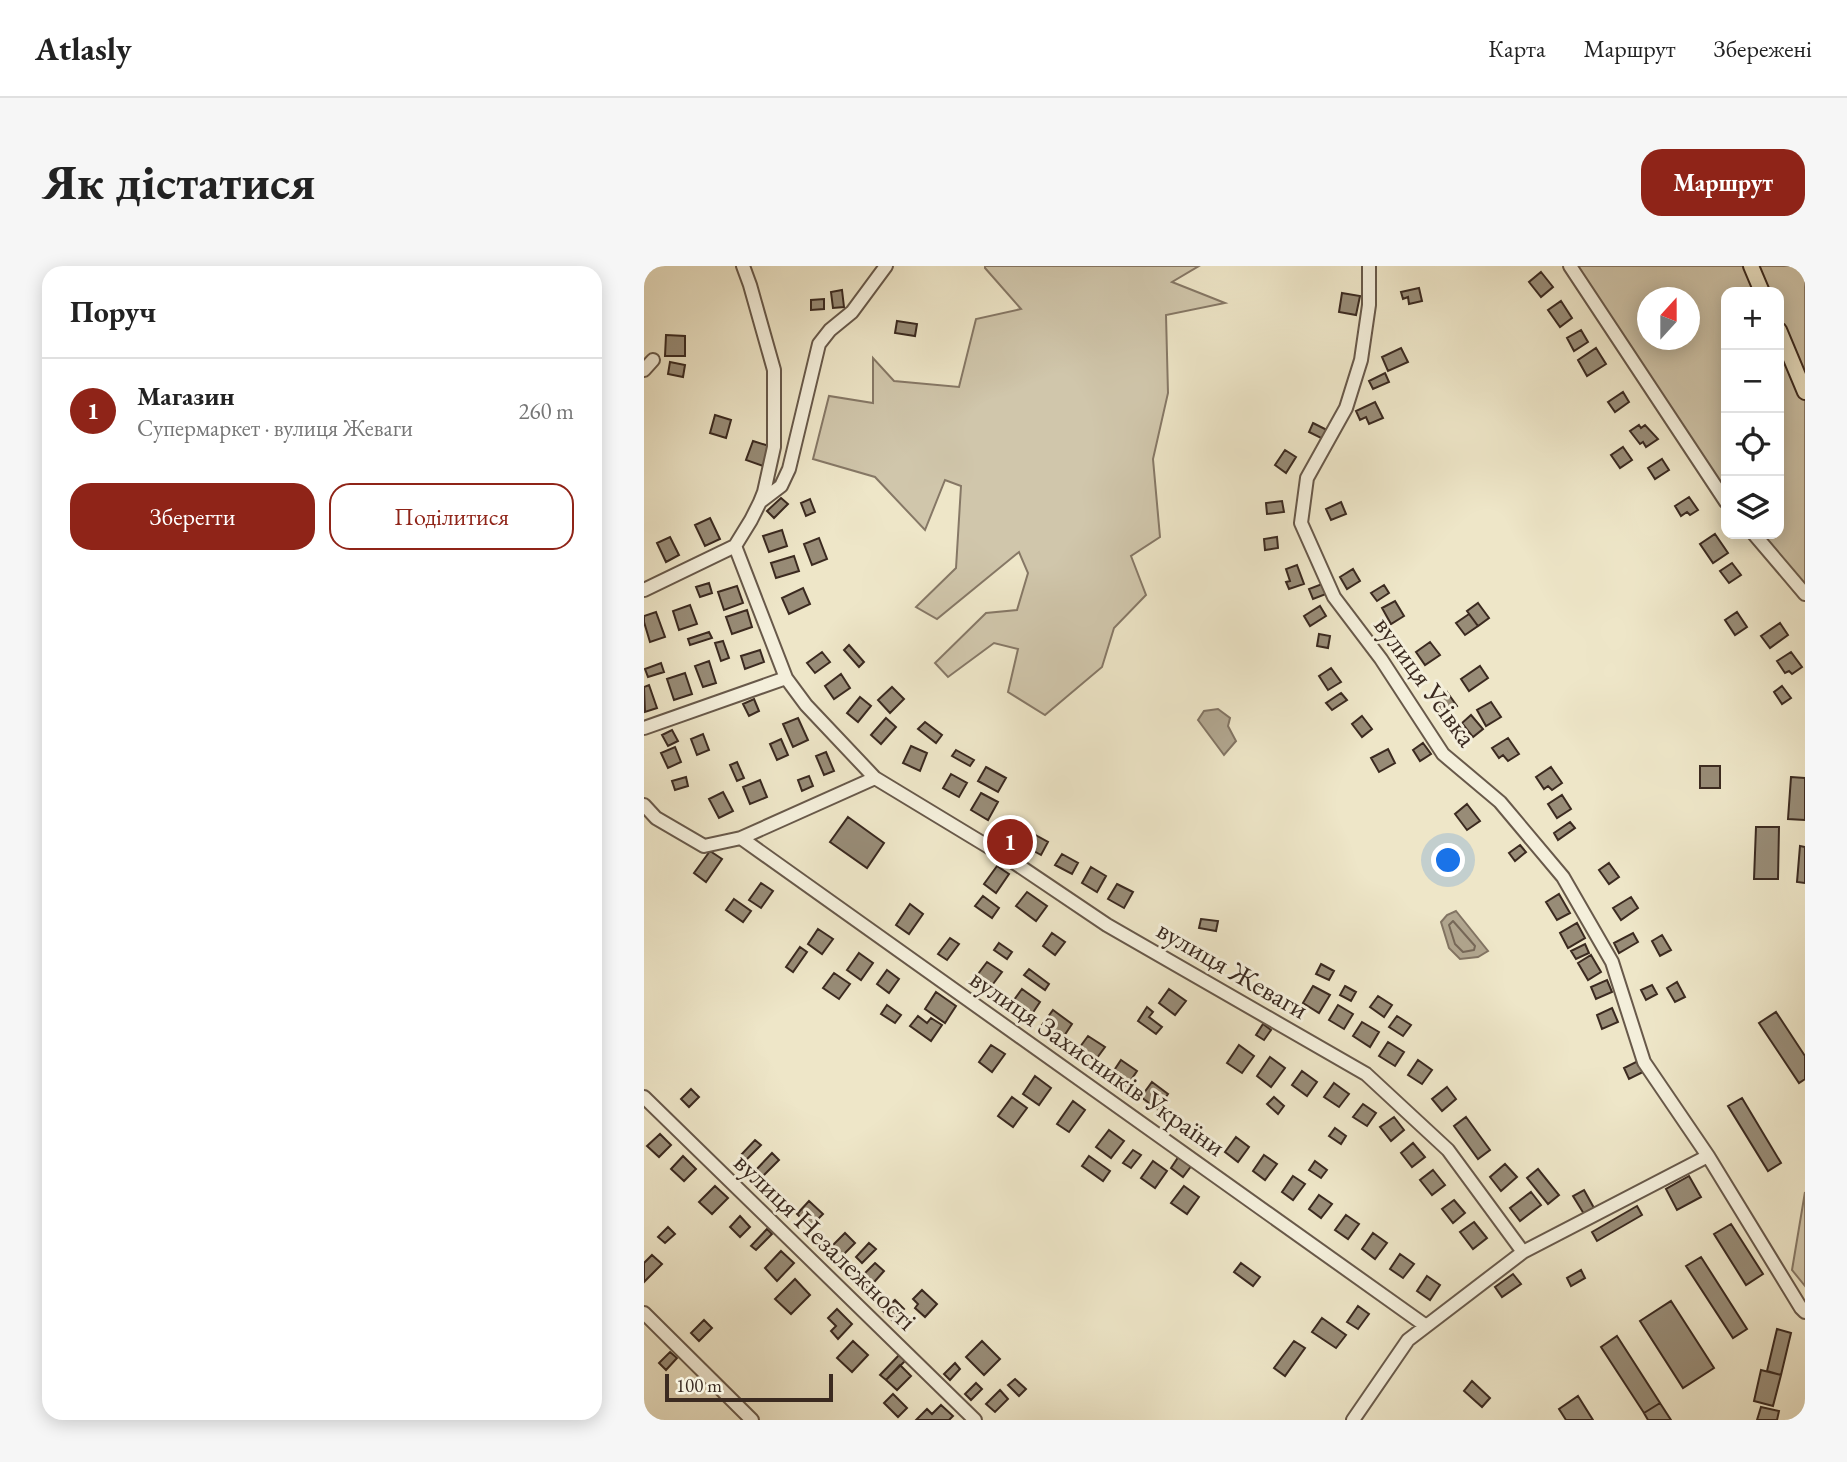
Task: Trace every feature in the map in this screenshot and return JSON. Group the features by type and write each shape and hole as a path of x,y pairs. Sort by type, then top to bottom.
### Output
{"main road":[{"path":"1751,266 1760,287"},
{"path":"1784,343 1805,392"}],"street":[{"path":"644,590 735,546 764,492 774,447 774,370 743,266"},
{"path":"760,502 781,486 789,469 819,344 830,330 852,312 887,266"},
{"name":"вулиця Усівка","path":"1368,266 1369,305 1361,360 1346,408 1307,478 1301,523 1334,597 1381,659 1443,754 1500,802 1563,877 1612,962 1644,1062 1708,1156 1805,1312"},
{"path":"1570,266 1721,494"},
{"path":"1758,539 1805,594"},
{"name":"вулиця Жеваги","path":"735,546 786,678 806,705 875,778 1012,861 1107,925 1366,1074 1448,1150 1523,1252"},
{"path":"644,728 786,678"},
{"path":"644,805 656,818 704,846 741,838 875,778"},
{"path":"644,827 656,818"},
{"name":"вулиця Захисників України","path":"741,838 1426,1326"},
{"name":"вулиця Незалежності","path":"644,1097 975,1420"},
{"path":"1353,1420 1408,1339 1523,1252 1708,1156"},
{"path":"644,1313 752,1420"}],"shaded area":[{"path":"985,266 1199,266 1172,282 1225,303 1166,315 1168,393 1153,459 1160,537 1131,556 1146,595 1114,628 1102,667 1045,715 1008,692 1018,649 994,643 948,677 935,663 986,613 1017,610 1028,573 1019,552 937,619 916,607 956,568 961,486 945,480 925,530 875,477 813,459 829,396 873,403 873,358 894,381 959,387 976,319 1021,309"},
{"path":"1570,266 1805,266 1805,594 1758,539 1784,539 1784,287 1721,287 1721,494"},
{"path":"1805,1192 1805,1286 1792,1270"}],"water":[{"path":"1218,709 1230,718 1228,726 1236,741 1224,755 1198,720 1204,711"},
{"path":"1456,911 1488,951 1478,957 1460,959 1449,948 1441,922"}],"building":[{"path":"1541,272 1553,287 1541,297 1529,282"},
{"path":"1419,288 1422,301 1409,304 1408,297 1403,299 1401,292"},
{"path":"842,290 844,307 833,308 831,292"},
{"path":"1342,293 1360,296 1356,315 1339,312"},
{"path":"824,299 824,309 811,310 811,300"},
{"path":"1561,301 1572,318 1560,327 1548,310"},
{"path":"897,321 917,324 915,336 895,333"},
{"path":"1581,330 1588,342 1574,351 1567,338"},
{"path":"666,335 685,336 685,356 665,356"},
{"path":"1401,348 1408,362 1388,371 1382,357"},
{"path":"1596,348 1606,364 1587,376 1578,360"},
{"path":"670,362 685,365 683,377 668,374"},
{"path":"1385,373 1389,382 1373,389 1369,381"},
{"path":"1623,392 1629,402 1615,412 1608,402"},
{"path":"1375,402 1383,418 1369,424 1366,417 1360,420 1356,411"},
{"path":"715,415 731,420 726,438 710,433"},
{"path":"1313,423 1327,430 1323,439 1309,432"},
{"path":"1639,425 1641,428 1645,425 1658,439 1646,447 1643,442 1640,444 1630,431"},
{"path":"753,441 769,446 763,466 746,460"},
{"path":"1623,447 1632,460 1620,468 1611,455"},
{"path":"1285,450 1296,457 1286,473 1275,465"},
{"path":"1662,459 1669,470 1655,479 1648,468"},
{"path":"1689,497 1698,510 1681,516 1675,506"},
{"path":"781,498 788,504 774,518 767,511"},
{"path":"810,499 815,512 806,516 801,503"},
{"path":"1282,501 1284,512 1267,514 1266,503"},
{"path":"1341,502 1346,514 1331,520 1326,509"},
{"path":"710,518 720,539 705,546 695,525"},
{"path":"782,530 787,546 769,552 763,536"},
{"path":"1715,534 1728,553 1713,563 1700,544"},
{"path":"670,537 679,555 666,562 657,543"},
{"path":"1277,537 1278,548 1265,550 1264,539"},
{"path":"819,538 827,559 812,565 804,544"},
{"path":"794,556 799,571 776,578 771,563"},
{"path":"1732,563 1741,575 1729,583 1720,571"},
{"path":"1297,565 1304,584 1289,589 1286,582 1290,581 1286,569"},
{"path":"1353,569 1360,581 1347,589 1340,577"},
{"path":"709,583 712,593 700,597 696,587"},
{"path":"1322,584 1326,594 1313,599 1309,589"},
{"path":"1384,585 1389,593 1377,601 1371,593"},
{"path":"737,586 743,603 724,610 718,592"},
{"path":"803,588 810,604 789,614 782,598"},
{"path":"1395,601 1404,616 1391,624 1382,608"},
{"path":"1478,603 1489,618 1478,626 1467,611"},
{"path":"690,605 697,624 679,630 673,611"},
{"path":"1320,606 1326,616 1310,626 1304,616"},
{"path":"747,610 752,627 732,634 726,617"},
{"path":"656,612 665,637 650,642 644,616"},
{"path":"1737,612 1747,627 1735,635 1725,620"},
{"path":"1469,614 1478,626 1465,635 1456,623"},
{"path":"1780,623 1788,635 1770,648 1761,636"},
{"path":"709,632 712,638 690,645 688,639"},
{"path":"1319,634 1330,636 1328,648 1317,646"},
{"path":"723,641 729,658 721,661 715,643"},
{"path":"1430,642 1440,655 1425,665 1416,652"},
{"path":"849,645 864,662 859,667 844,650"},
{"path":"760,650 764,662 745,669 741,656"},
{"path":"822,652 830,662 815,673 807,663"},
{"path":"1791,652 1802,667 1792,674 1789,671 1785,673 1777,661"},
{"path":"709,661 716,683 703,687 695,666"},
{"path":"661,663 664,672 648,677 645,669"},
{"path":"1480,666 1488,678 1469,691 1461,679"},
{"path":"1331,668 1341,682 1328,690 1319,676"},
{"path":"685,673 692,694 674,700 667,679"},
{"path":"841,674 850,688 834,699 825,686"},
{"path":"649,685 657,708 645,712 644,687"},
{"path":"1782,686 1791,698 1782,704 1774,692"},
{"path":"892,687 904,699 890,713 878,700"},
{"path":"1447,692 1457,706 1448,713 1436,700"},
{"path":"1341,693 1347,700 1332,710 1326,703"},
{"path":"860,697 871,706 858,722 847,713"},
{"path":"754,699 759,711 749,716 743,704"},
{"path":"1491,702 1501,717 1486,726 1477,710"},
{"path":"1471,715 1483,729 1473,737 1462,723"},
{"path":"1362,716 1372,729 1362,737 1352,724"},
{"path":"798,718 808,740 793,747 783,724"},
{"path":"886,718 896,727 881,744 871,735"},
{"path":"925,722 942,735 936,743 918,729"},
{"path":"672,730 678,741 668,746 662,735"},
{"path":"703,734 709,750 697,755 691,739"},
{"path":"1508,738 1519,754 1508,761 1503,755 1499,758 1492,748"},
{"path":"781,739 788,755 777,760 770,744"},
{"path":"1423,743 1431,754 1420,761 1413,750"},
{"path":"911,746 927,753 920,771 903,763"},
{"path":"675,747 681,762 668,768 661,753"},
{"path":"1388,749 1395,763 1379,772 1371,758"},
{"path":"956,750 974,760 970,766 952,756"},
{"path":"826,752 834,771 824,775 816,756"},
{"path":"737,762 744,778 737,781 730,765"},
{"path":"1700,766 1720,766 1720,788 1700,788"},
{"path":"986,767 1006,778 998,792 978,781"},
{"path":"1551,767 1562,783 1552,790 1548,786 1544,789 1536,777"},
{"path":"951,774 967,783 959,797 943,788"},
{"path":"809,776 813,786 802,791 798,780"},
{"path":"686,777 688,786 675,790 672,781"},
{"path":"1791,777 1805,778 1805,820 1788,819"},
{"path":"760,780 767,797 750,804 743,787"},
{"path":"723,792 733,811 719,818 709,799"},
{"path":"981,793 998,802 988,820 971,810"},
{"path":"1562,795 1571,809 1557,818 1548,804"},
{"path":"1467,804 1480,821 1467,830 1455,814"},
{"path":"848,817 884,843 867,868 830,842"},
{"path":"1570,822 1575,828 1558,840 1554,833"},
{"path":"1756,827 1779,827 1778,879 1754,879"},
{"path":"1030,832 1048,842 1041,855 1023,845"},
{"path":"1520,845 1526,852 1515,861 1509,853"},
{"path":"1800,846 1805,847 1805,883 1797,882"},
{"path":"710,851 722,859 706,882 694,873"},
{"path":"1062,854 1078,863 1072,874 1055,865"},
{"path":"1609,863 1619,877 1609,884 1599,870"},
{"path":"997,866 1009,874 996,893 984,884"},
{"path":"1091,867 1106,876 1097,892 1082,883"},
{"path":"761,883 773,891 761,908 749,900"},
{"path":"1117,884 1133,892 1124,908 1108,899"},
{"path":"1027,892 1047,906 1036,921 1016,906"},
{"path":"1559,894 1570,913 1557,920 1546,902"},
{"path":"983,896 999,908 992,918 975,906"},
{"path":"1631,897 1638,908 1621,920 1613,908"},
{"path":"734,899 751,911 743,922 726,910"},
{"path":"910,904 923,914 909,934 896,925"},
{"path":"1201,919 1218,921 1216,931 1199,928"},
{"path":"1577,923 1585,938 1568,948 1560,933"},
{"path":"818,929 833,939 822,954 808,944"},
{"path":"1052,933 1065,942 1055,955 1043,946"},
{"path":"1633,933 1638,942 1619,953 1614,943"},
{"path":"1662,935 1671,950 1660,956 1652,941"},
{"path":"950,938 959,944 947,960 938,954"},
{"path":"999,943 1012,952 1007,959 994,950"},
{"path":"1585,944 1589,953 1576,959 1571,951"},
{"path":"800,947 807,952 793,972 786,967"},
{"path":"859,953 873,963 861,980 847,970"},
{"path":"1591,955 1601,972 1588,980 1578,963"},
{"path":"987,962 1002,972 990,988 975,978"},
{"path":"1321,964 1334,971 1329,980 1316,974"},
{"path":"1029,969 1049,984 1045,990 1024,975"},
{"path":"887,970 899,979 889,993 877,984"},
{"path":"834,973 850,984 839,999 823,988"},
{"path":"1607,980 1612,992 1596,999 1591,987"},
{"path":"1677,982 1685,997 1675,1002 1667,988"},
{"path":"1652,985 1657,994 1646,1000 1641,990"},
{"path":"1313,986 1330,995 1319,1013 1303,1003"},
{"path":"1345,986 1356,992 1351,1001 1340,995"},
{"path":"1022,989 1040,1002 1030,1017 1011,1004"},
{"path":"1169,989 1186,1001 1175,1015 1159,1003"},
{"path":"936,992 956,1006 945,1023 925,1009"},
{"path":"1378,996 1392,1005 1384,1017 1370,1007"},
{"path":"887,1005 901,1015 895,1023 881,1014"},
{"path":"1338,1005 1353,1014 1344,1029 1329,1020"},
{"path":"1147,1007 1153,1012 1149,1017 1162,1027 1156,1034 1138,1021"},
{"path":"1612,1008 1618,1022 1602,1029 1597,1015"},
{"path":"1053,1010 1072,1024 1062,1039 1042,1025"},
{"path":"1776,1012 1805,1056 1805,1079 1799,1083 1759,1023"},
{"path":"918,1016 927,1023 931,1018 942,1025 931,1041 910,1026"},
{"path":"1397,1016 1411,1025 1403,1036 1389,1027"},
{"path":"1362,1022 1379,1032 1370,1047 1353,1036"},
{"path":"1263,1024 1271,1030 1264,1040 1256,1035"},
{"path":"1088,1036 1105,1047 1094,1062 1077,1051"},
{"path":"1388,1042 1404,1052 1395,1066 1379,1056"},
{"path":"991,1045 1005,1054 992,1072 979,1062"},
{"path":"1239,1045 1254,1056 1242,1073 1227,1063"},
{"path":"1270,1057 1285,1068 1271,1087 1257,1076"},
{"path":"1121,1060 1137,1071 1127,1086 1111,1075"},
{"path":"1418,1060 1432,1070 1422,1084 1408,1075"},
{"path":"1638,1061 1643,1072 1629,1079 1624,1068"},
{"path":"1302,1071 1317,1082 1307,1096 1292,1085"},
{"path":"1035,1076 1051,1088 1039,1105 1023,1094"},
{"path":"1152,1082 1168,1094 1157,1109 1141,1097"},
{"path":"1334,1083 1349,1094 1339,1107 1324,1097"},
{"path":"1447,1087 1456,1099 1442,1111 1432,1099"},
{"path":"691,1089 699,1097 689,1107 681,1099"},
{"path":"1012,1097 1027,1108 1013,1127 998,1116"},
{"path":"1274,1097 1284,1106 1278,1114 1267,1104"},
{"path":"1742,1098 1781,1163 1768,1171 1728,1106"},
{"path":"1073,1101 1085,1110 1069,1132 1057,1124"},
{"path":"1363,1104 1376,1113 1367,1126 1353,1117"},
{"path":"1394,1117 1404,1130 1391,1141 1380,1127"},
{"path":"1466,1117 1490,1150 1478,1159 1454,1126"},
{"path":"1335,1128 1346,1136 1341,1144 1329,1136"},
{"path":"1109,1130 1124,1141 1111,1158 1096,1147"},
{"path":"660,1134 671,1145 659,1157 647,1146"},
{"path":"1236,1137 1249,1147 1238,1162 1225,1152"},
{"path":"755,1140 761,1145 745,1161 740,1156"},
{"path":"1413,1143 1425,1157 1412,1167 1401,1153"},
{"path":"1133,1150 1141,1155 1131,1168 1123,1163"},
{"path":"772,1153 779,1160 761,1178 754,1172"},
{"path":"1264,1155 1277,1164 1265,1180 1253,1171"},
{"path":"683,1156 696,1169 684,1181 671,1169"},
{"path":"1089,1156 1110,1171 1103,1181 1082,1166"},
{"path":"1179,1156 1192,1165 1183,1177 1171,1168"},
{"path":"1153,1161 1167,1171 1155,1188 1141,1178"},
{"path":"1315,1161 1327,1170 1321,1178 1309,1170"},
{"path":"1505,1164 1517,1177 1501,1191 1490,1177"},
{"path":"1538,1169 1559,1195 1548,1204 1527,1178"},
{"path":"1433,1170 1445,1185 1432,1195 1420,1180"},
{"path":"1293,1176 1305,1184 1293,1200 1282,1192"},
{"path":"1689,1176 1701,1197 1677,1210 1666,1189"},
{"path":"715,1186 728,1198 712,1214 699,1202"},
{"path":"1184,1186 1199,1197 1187,1214 1171,1203"},
{"path":"1584,1190 1594,1208 1584,1214 1573,1196"},
{"path":"1531,1192 1541,1205 1520,1221 1510,1208"},
{"path":"1319,1195 1332,1204 1321,1218 1309,1209"},
{"path":"1454,1200 1465,1213 1453,1223 1442,1209"},
{"path":"809,1201 823,1214 810,1227 797,1214"},
{"path":"1637,1206 1642,1215 1597,1241 1592,1232"},
{"path":"1346,1215 1359,1224 1348,1239 1335,1230"},
{"path":"740,1216 750,1227 740,1237 730,1227"},
{"path":"1474,1222 1487,1238 1473,1249 1460,1232"},
{"path":"1731,1224 1763,1274 1746,1285 1714,1234"},
{"path":"668,1227 675,1234 665,1243 658,1237"},
{"path":"767,1229 772,1234 756,1250 751,1246"},
{"path":"845,1233 855,1243 841,1257 831,1247"},
{"path":"1373,1233 1387,1243 1375,1259 1362,1249"},
{"path":"869,1243 876,1249 862,1263 856,1257"},
{"path":"781,1251 794,1263 777,1281 765,1268"},
{"path":"1400,1254 1414,1264 1403,1278 1390,1269"},
{"path":"652,1255 662,1264 644,1282 644,1263"},
{"path":"1701,1257 1747,1329 1733,1338 1686,1266"},
{"path":"875,1263 884,1271 868,1289 859,1279"},
{"path":"1241,1263 1260,1277 1253,1286 1234,1272"},
{"path":"1581,1270 1585,1278 1571,1286 1567,1278"},
{"path":"1513,1274 1521,1284 1502,1297 1495,1287"},
{"path":"1427,1276 1440,1285 1430,1300 1417,1291"},
{"path":"795,1279 810,1295 791,1314 775,1299"},
{"path":"922,1290 937,1304 925,1317 915,1308 918,1304 913,1299"},
{"path":"895,1300 904,1309 892,1320 883,1311"},
{"path":"1671,1301 1714,1368 1683,1388 1640,1321"},
{"path":"1358,1306 1369,1314 1358,1329 1347,1322"},
{"path":"837,1309 852,1324 838,1339 831,1331 836,1326 828,1318"},
{"path":"1322,1318 1346,1335 1336,1348 1312,1332"},
{"path":"704,1320 712,1328 699,1341 691,1333"},
{"path":"1777,1329 1791,1333 1781,1375 1767,1371"},
{"path":"1617,1336 1660,1403 1644,1413 1601,1347"},
{"path":"853,1341 868,1355 852,1372 837,1358"},
{"path":"982,1341 1000,1359 984,1375 966,1357"},
{"path":"1294,1341 1305,1348 1285,1376 1274,1368"},
{"path":"670,1352 677,1358 666,1370 659,1363"},
{"path":"900,1354 906,1360 886,1380 880,1375"},
{"path":"955,1363 960,1369 950,1380 944,1374"},
{"path":"900,1365 911,1376 897,1390 886,1380"},
{"path":"1761,1370 1781,1375 1773,1406 1754,1401"},
{"path":"1015,1379 1026,1389 1019,1396 1008,1385"},
{"path":"1472,1381 1490,1398 1482,1407 1464,1391"},
{"path":"976,1383 982,1389 971,1400 965,1394"},
{"path":"1000,1390 1008,1399 995,1412 986,1404"},
{"path":"893,1394 907,1408 898,1417 884,1403"},
{"path":"1578,1396 1593,1420 1566,1420 1559,1409"},
{"path":"1660,1403 1671,1420 1648,1420 1644,1413"},
{"path":"941,1405 953,1416 949,1420 916,1420 927,1409 932,1414"},
{"path":"1761,1407 1779,1411 1777,1420 1757,1420"}],"place":[{"name":"Магазин","path":"1010,842"}]}
